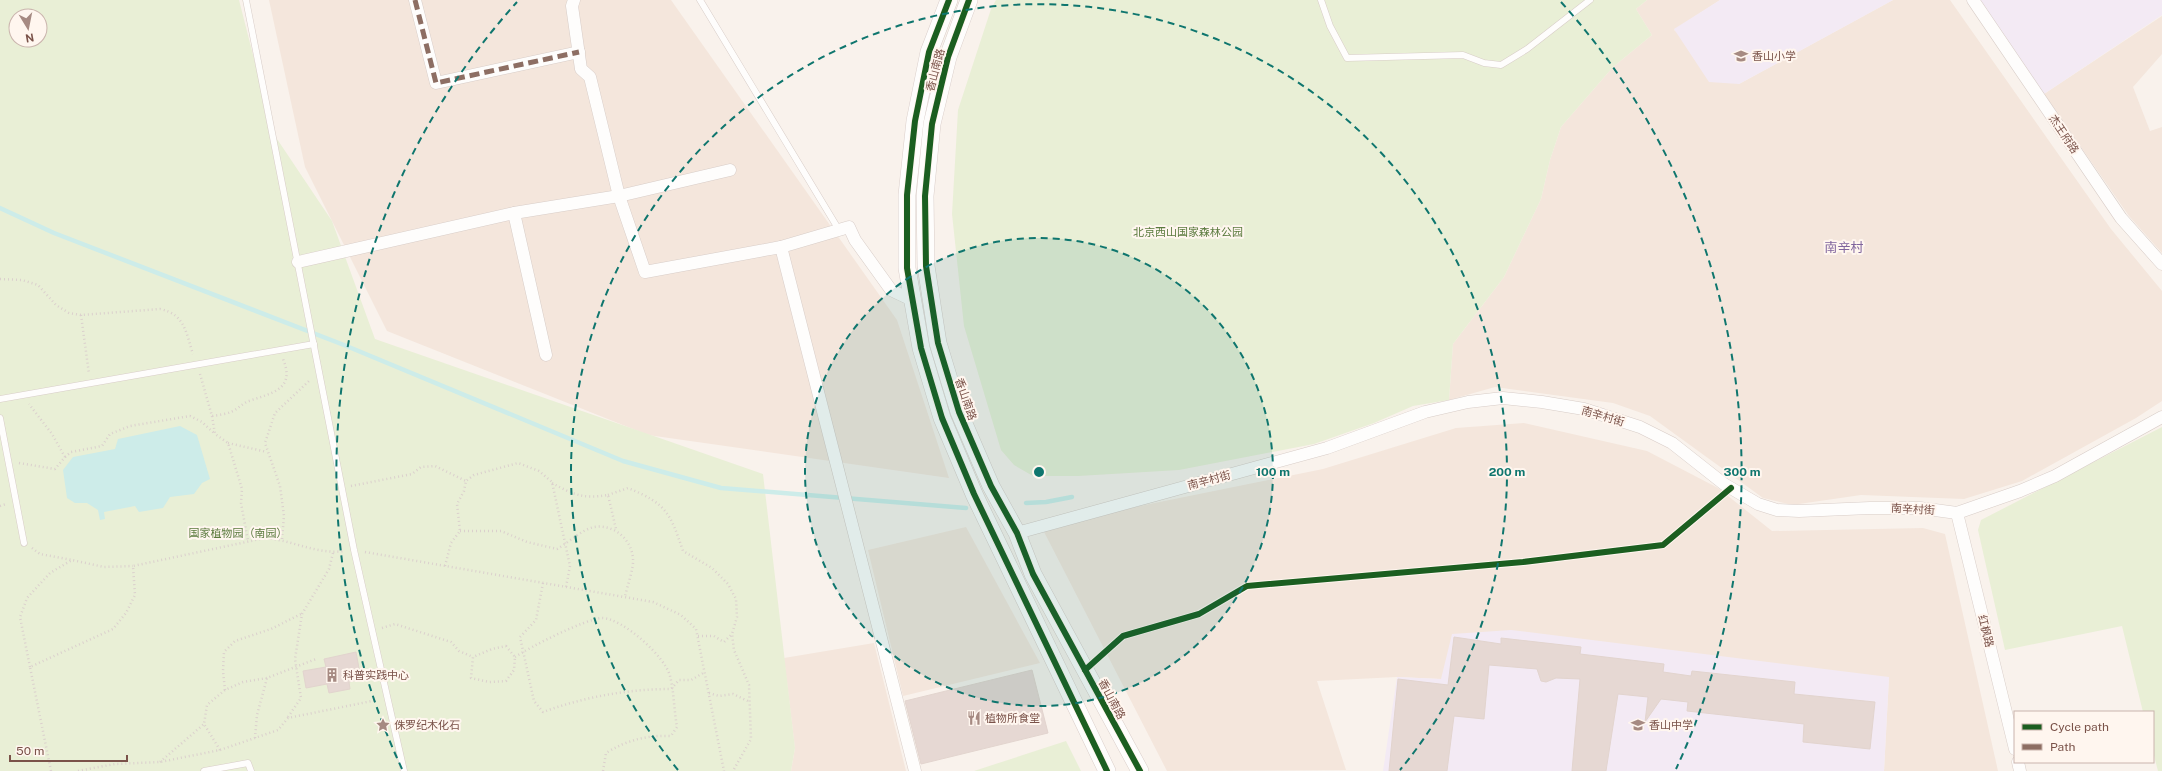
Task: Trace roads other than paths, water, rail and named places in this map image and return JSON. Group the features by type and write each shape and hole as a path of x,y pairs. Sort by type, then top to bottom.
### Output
{"street":[{"path":"415,0 436,83 579,52"},
{"path":"574,0 572,6 582,68 590,77 619,196 645,272 781,247 849,227 855,240 890,290 912,300"},
{"name":"香山南路","path":"949,0 930,52 915,121 907,195 907,268 921,348 942,418 974,494 1108,771"},
{"name":"香山南路","path":"969,0 948,57 932,124 925,196 926,266 938,343 959,412 991,486 1017,533 1033,574 1140,771"},
{"name":"杰王府路","path":"1973,0 2121,218 2162,264"},
{"path":"298,262 514,214 619,196 730,170"},
{"path":"514,214 546,355"},
{"path":"781,247 916,771"},
{"name":"南辛村街","path":"1017,533 1327,448 1425,412 1468,402 1502,398 1542,402 1584,409 1640,427 1672,443 1724,484 1758,504 1777,510 1920,508 1957,513 2020,491 2055,476 2162,417"},
{"name":"红枫路","path":"1957,513 2014,745"}],"lane":[{"path":"246,0 354,550 404,771"},
{"path":"700,0 839,230"},
{"path":"1321,0 1330,26 1347,58 1463,55 1484,63 1501,65 1527,49 1590,0"},
{"path":"0,400 314,344"},
{"path":"0,418 24,542"},
{"path":"204,771 248,763 251,771"}],"water":[{"path":"180,426 197,435 210,479 202,483 194,494 170,497 163,508 139,512 135,506 104,512 105,519 100,520 98,510 87,503 75,503 67,498 63,470 73,457 115,449 118,439"}],"waterway":[{"path":"0,208 54,233 344,345 623,461 721,488 966,508"},
{"path":"1026,503 1046,502 1072,497"}],"place":[{"name":"香山小学","path":"1741,56"},
{"name":"科普实践中心","path":"332,675"},
{"name":"植物所食堂","path":"974,718"},
{"name":"侏罗纪木化石","path":"383,725"},
{"name":"香山中学","path":"1638,725"}],"district":[{"name":"南辛村","path":"1844,247"}],"park label":[{"name":"北京西山国家森林公园","path":"1188,232"},
{"name":"国家植物园（南园）","path":"238,533"}]}
